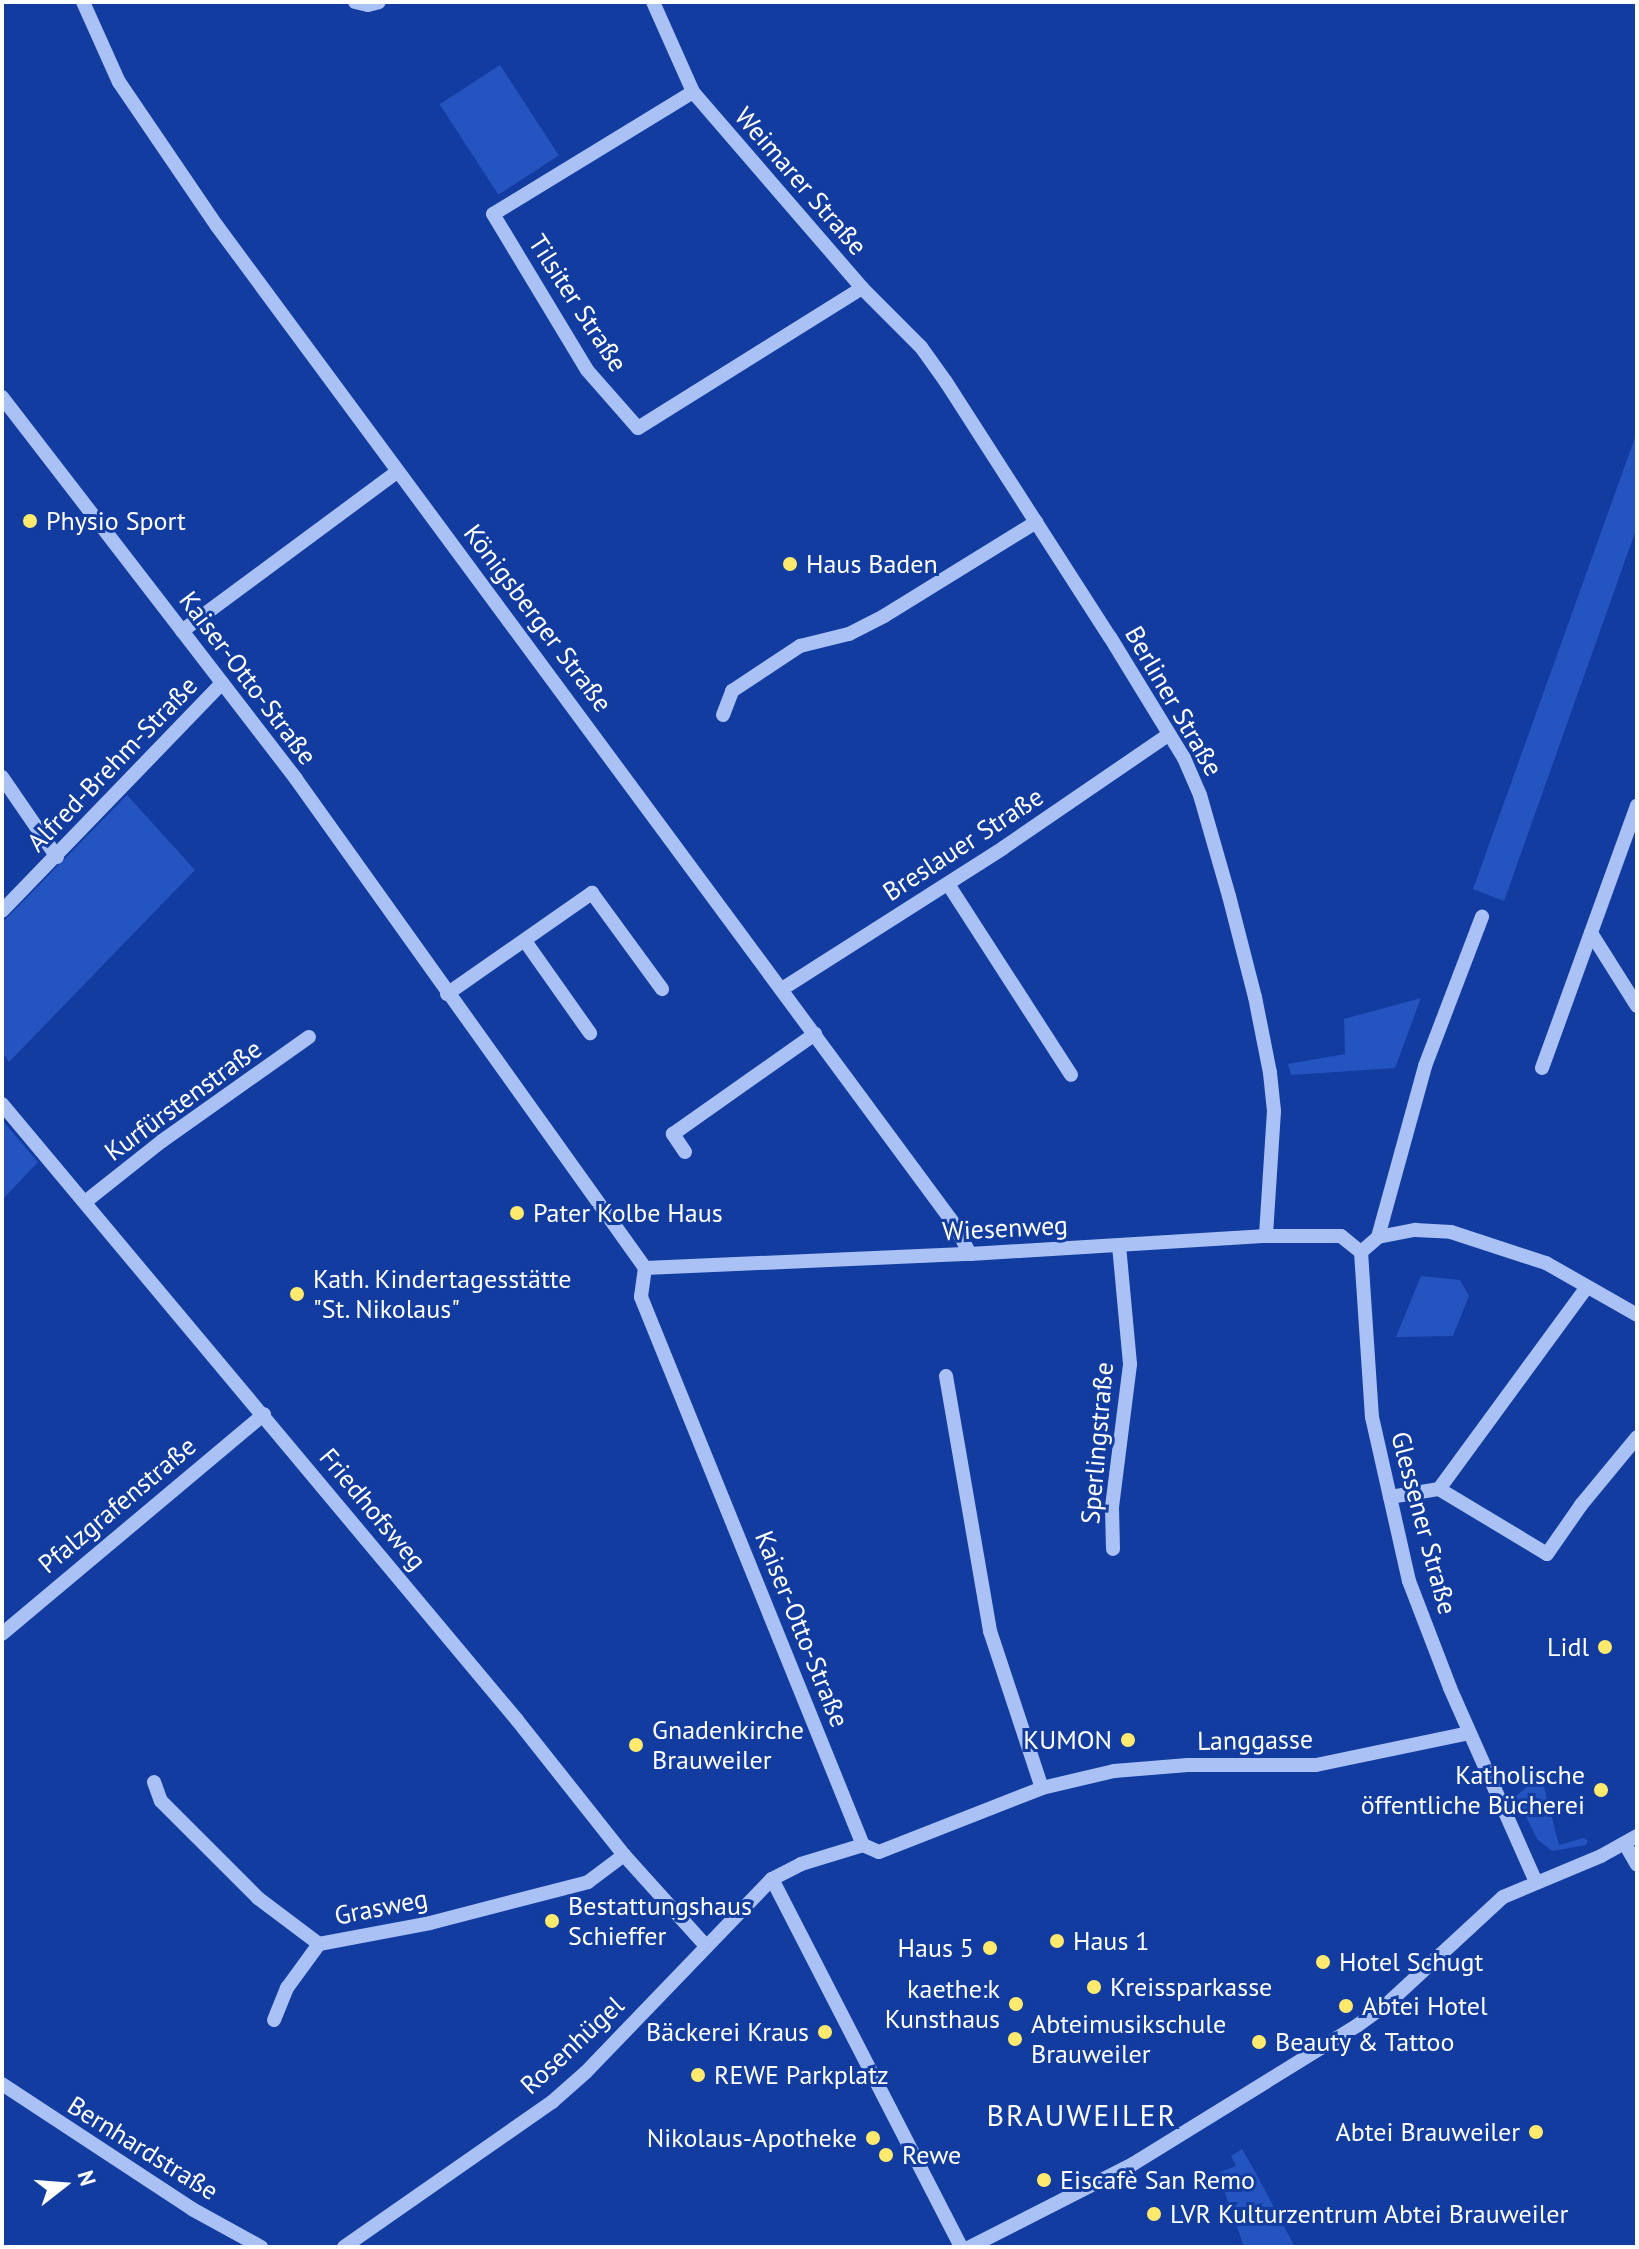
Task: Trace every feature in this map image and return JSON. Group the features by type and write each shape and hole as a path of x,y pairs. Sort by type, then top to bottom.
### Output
{"street":[{"name":"Königsberger Straße","path":"83,2 119,82 217,226 815,1034 954,1224 970,1254"},
{"path":"355,2 368,5 379,2"},
{"name":"Weimarer Straße","path":"653,2 693,92 862,288 921,347 939,374"},
{"name":"Tilsiter Straße","path":"693,92 493,214 587,370 638,428 862,288"},
{"name":"Berliner Straße","path":"939,374 1184,758 1200,795 1258,1012 1274,1111 1266,1236"},
{"name":"Kaiser-Otto-Straße","path":"2,397 340,839 447,994 645,1268 641,1297 863,1845"},
{"path":"182,631 397,472"},
{"path":"723,715 732,691 800,646 849,634 872,622 1036,522"},
{"name":"Alfred-Brehm-Straße","path":"2,911 222,683"},
{"name":"Breslauer Straße","path":"782,989 948,884 1168,735"},
{"path":"2,777 57,857"},
{"path":"1542,1068 1637,806"},
{"path":"948,884 1071,1075"},
{"path":"447,994 592,893 662,989"},
{"path":"1378,1237 1425,1066 1482,917"},
{"path":"1591,933 1637,1006"},
{"path":"525,941 590,1033"},
{"path":"685,1152 673,1134 815,1034"},
{"name":"Kurfürstenstraße","path":"85,1202 162,1141 309,1037"},
{"name":"Friedhofsweg","path":"2,1104 264,1414 624,1855 705,1945"},
{"path":"1361,1252 1378,1237 1415,1230 1451,1232 1546,1263 1637,1315"},
{"name":"Wiesenweg","path":"645,1268 970,1254 1266,1236 1341,1236 1361,1252"},
{"name":"Sperlingstraße","path":"1113,1549 1112,1507 1130,1364 1119,1246"},
{"name":"Glessener Straße","path":"1361,1252 1372,1417 1409,1581 1469,1733 1535,1880"},
{"path":"1439,1489 1587,1287"},
{"path":"946,1376 990,1631 1042,1788"},
{"name":"Pfalzgrafenstraße","path":"2,1634 264,1414"},
{"path":"1390,1497 1439,1489 1547,1554 1581,1505 1637,1437"},
{"name":"Langgasse","path":"863,1845 879,1852 1042,1788 1114,1771 1173,1766 1316,1765 1469,1733"},
{"name":"Grasweg","path":"154,1782 161,1801 258,1898 319,1944 430,1923 588,1882 624,1855"},
{"path":"970,2247 1133,2164 1358,2025 1386,2005 1487,1909 1535,1880 1631,1840 1637,1865"},
{"path":"863,1845 801,1864 772,1879 961,2247"},
{"name":"Rosenhügel","path":"344,2247 552,2102 586,2072 705,1945 772,1879"},
{"path":"274,2020 287,1988 319,1944"},
{"name":"Bernhardstraße","path":"2,2084 129,2170 261,2247"}],"shaded area":[{"path":"500,65 559,156 498,195 440,104"},
{"path":"1637,432 1637,527 1504,901 1473,889"},
{"path":"127,795 195,870 9,1062 2,1052 2,923"},
{"path":"1421,998 1395,1068 1291,1075 1288,1064 1345,1054 1344,1019"},
{"path":"2,1120 38,1162 2,1200"},
{"path":"1421,1276 1460,1280 1469,1296 1453,1336 1396,1337"},
{"path":"1541,1775 1559,1845 1584,1838 1588,1841 1586,1845 1552,1851 1537,1839 1516,1796"},
{"path":"1242,2149 1295,2247 1244,2247 1218,2173 1236,2166 1231,2156"}],"place":[{"name":"Physio Sport","path":"30,521"},
{"name":"Haus Baden","path":"790,564"},
{"name":"Pater Kolbe Haus","path":"517,1213"},
{"name":"Kath. Kindertagesstätte \"St. Nikolaus\"","path":"297,1294"},
{"name":"Lidl","path":"1605,1647"},
{"name":"KUMON","path":"1128,1740"},
{"name":"Gnadenkirche Brauweiler","path":"636,1745"},
{"name":"Katholische öffentliche Bücherei","path":"1601,1790"},
{"name":"Bestattungshaus Schieffer","path":"552,1921"},
{"name":"Haus 1","path":"1057,1941"},
{"name":"Haus 5","path":"990,1948"},
{"name":"Hotel Schugt","path":"1323,1962"},
{"name":"Kreissparkasse","path":"1094,1987"},
{"name":"kaethe:k Kunsthaus","path":"1016,2004"},
{"name":"Abtei Hotel","path":"1346,2006"},
{"name":"Bäckerei Kraus","path":"825,2032"},
{"name":"Abteimusikschule Brauweiler","path":"1015,2039"},
{"name":"Beauty & Tattoo","path":"1259,2042"},
{"name":"REWE Parkplatz","path":"698,2075"},
{"name":"Abtei Brauweiler","path":"1536,2132"},
{"name":"Nikolaus-Apotheke","path":"873,2138"},
{"name":"Rewe","path":"886,2155"},
{"name":"Eiscafè San Remo","path":"1044,2180"},
{"name":"LVR Kulturzentrum Abtei Brauweiler","path":"1154,2214"}],"district":[{"name":"BRAUWEILER","path":"1082,2115"}]}
